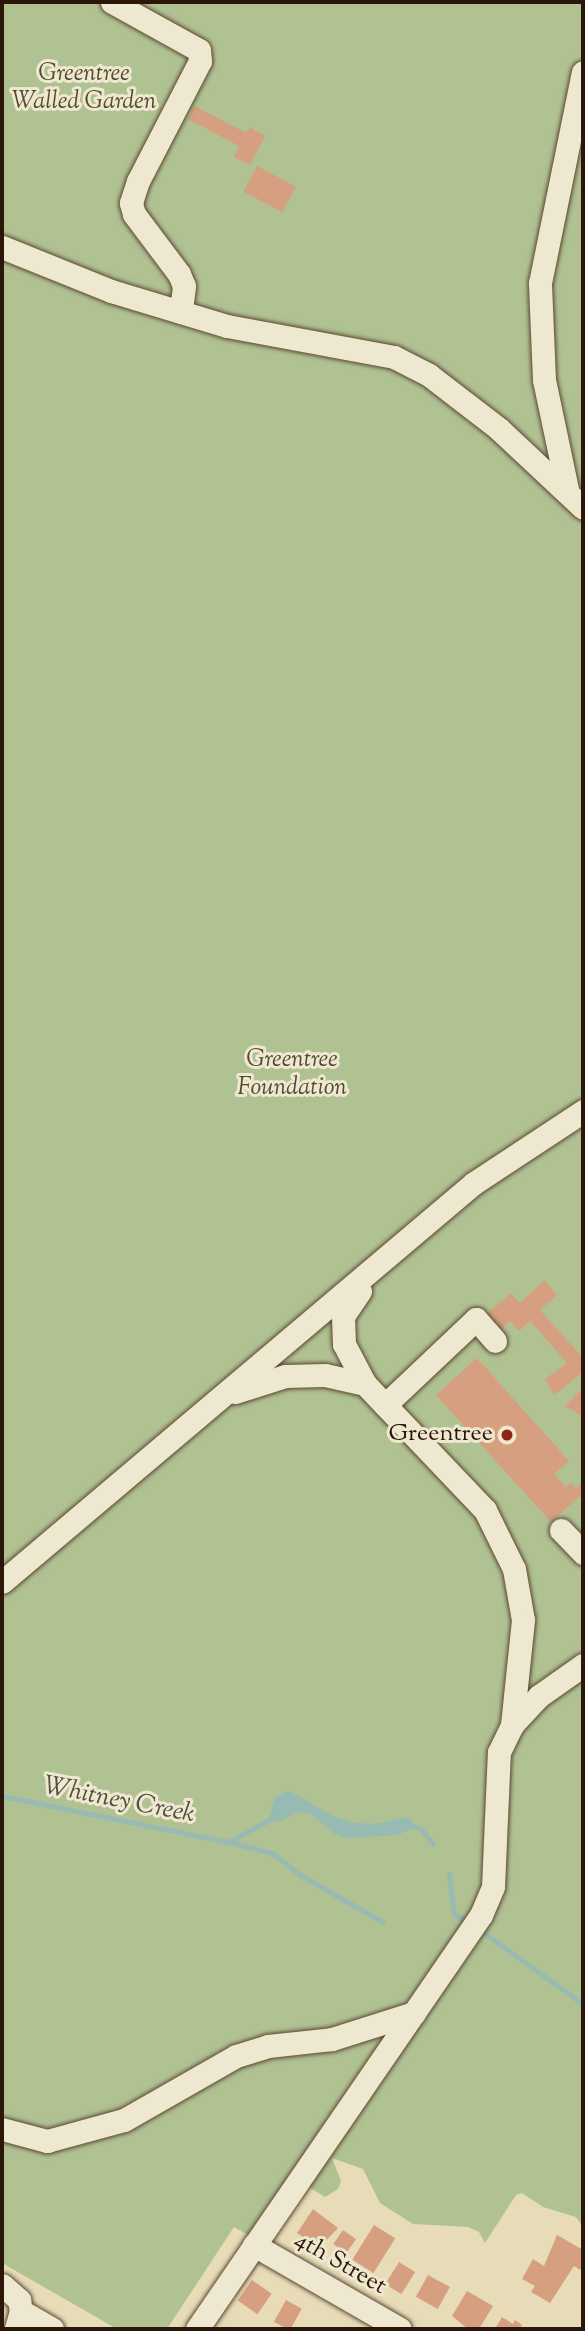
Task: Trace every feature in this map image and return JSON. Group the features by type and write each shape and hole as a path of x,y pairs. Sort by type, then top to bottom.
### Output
{"street":[{"path":"112,2 200,50 200,61 138,181 131,203 134,214 179,274 184,286 181,312"},
{"path":"567,489 544,380 540,283 583,72"},
{"path":"2,247 111,291 227,326 394,356 429,375 567,489 583,508"},
{"path":"2,1582 474,1183 583,1111"},
{"path":"376,1266 343,1315 344,1344 365,1384 485,1510 514,1569 523,1620 513,1725"},
{"path":"385,1405 476,1320 495,1341"},
{"path":"223,1395 285,1376 325,1375 365,1384"},
{"path":"561,1530 583,1553"},
{"path":"197,2329 481,1915 493,1887 499,1752 513,1725 539,1696 583,1665"},
{"path":"2,2129 47,2141 111,2124 236,2056 268,2046 332,2039 414,2013"},
{"name":"4th Street","path":"254,2245 400,2329"},
{"path":"2,2285 16,2295 19,2320 52,2329"}],"green space":[{"name":"Greentree Foundation","path":"2,2 583,2 583,2227 576,2217 543,2207 522,2193 516,2195 485,2243 479,2232 468,2227 413,2224 380,2203 363,2169 332,2158 341,2181 338,2189 325,2197 304,2184 259,2241 234,2227 167,2329 117,2329 2,2263"}],"water":[{"path":"288,1790 333,1816 355,1823 375,1824 408,1817 417,1827 397,1835 347,1838 334,1834 311,1814 299,1812 278,1822 268,1820 275,1797"}],"building":[{"path":"195,106 246,133 250,127 265,136 250,165 234,157 239,146 188,119"},
{"path":"257,166 296,187 282,212 243,192"},
{"name":"Greentree","path":"545,1280 557,1295 540,1310 583,1358 583,1372 554,1395 545,1379 567,1363 530,1321 519,1331 510,1321 497,1333 484,1317 511,1293 520,1303"},
{"name":"Greentree","path":"477,1358 569,1461 554,1474 566,1487 571,1483 576,1488 583,1481 583,1499 580,1496 551,1522 436,1395"},
{"name":"Greentree","path":"583,1391 583,1417 565,1406"},
{"path":"313,2209 338,2228 319,2248 297,2233"},
{"path":"374,2225 395,2238 373,2273 352,2260"},
{"path":"343,2230 356,2239 346,2253 333,2244"},
{"path":"557,2235 583,2250 583,2264 580,2270 574,2266 550,2303 531,2292 535,2286 522,2279 533,2259 544,2266"},
{"path":"399,2262 415,2272 401,2294 385,2284"},
{"path":"428,2275 450,2287 438,2309 416,2297"},
{"path":"252,2280 272,2294 257,2314 238,2300"},
{"path":"467,2291 493,2306 479,2329 468,2329 452,2316"},
{"path":"286,2300 302,2309 291,2329 274,2322"},
{"path":"502,2317 513,2324 515,2320 522,2325 519,2329 495,2329"}],"waterway":[{"name":"Whitney Creek","path":"2,1796 229,1842 274,1817"},
{"name":"Whitney Creek","path":"413,1826 421,1829 433,1844"},
{"name":"Whitney Creek","path":"229,1842 272,1853 300,1875 383,1922"},
{"name":"Whitney Creek","path":"449,1874 454,1914 469,1923"},
{"name":"Whitney Creek","path":"480,1930 583,2004"}],"place":[{"name":"Greentree","path":"507,1435"}],"park label":[{"name":"Greentree Walled Garden","path":"84,89"}]}
